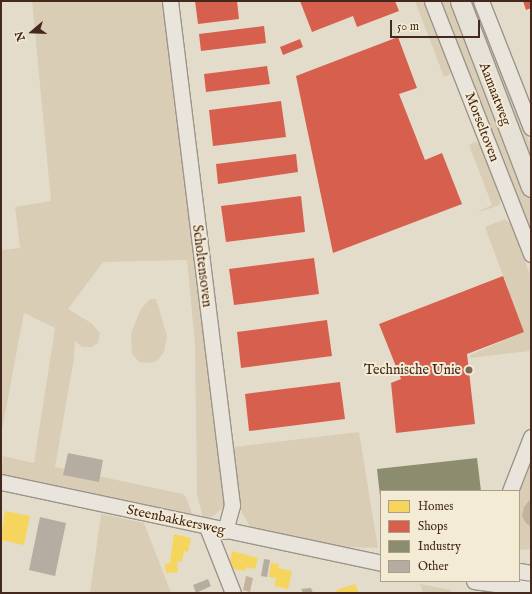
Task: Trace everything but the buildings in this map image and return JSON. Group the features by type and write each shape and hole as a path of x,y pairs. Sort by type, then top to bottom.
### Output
{"main road":[{"name":"Aamaatweg","path":"460,1 531,187"}],"street":[{"name":"Scholtensoven","path":"170,1 232,505 226,531"},
{"name":"Morseltoven","path":"432,1 531,254"},
{"path":"481,1 531,128"},
{"path":"510,490 531,437"},
{"name":"Steenbakkersweg","path":"1,482 380,563"},
{"path":"207,527 233,593"},
{"name":"Steenbakkersweg","path":"352,557 380,557"},
{"path":"520,571 531,572"},
{"path":"481,582 531,589"}],"shaded area":[{"path":"32,1 164,1 225,505 215,515 204,521 197,495 195,345 187,260 103,262 68,309 91,323 100,333 98,343 92,347 82,347 75,341 74,358 55,467 183,494 186,497 194,518 1,477 3,456 34,463 55,328 24,313 1,435 1,250 20,248 15,207 51,201"},
{"path":"415,1 425,1 452,70 449,75 444,77"},
{"path":"439,1 475,1 531,146 531,242"},
{"path":"475,142 481,145 501,198 500,205 479,212 492,205 469,145"},
{"path":"505,219 511,224 531,277 531,352 470,358 470,355 524,332 485,227"},
{"path":"150,299 156,299 167,336 164,352 158,360 151,363 139,362 132,354 131,333 141,309"},
{"path":"359,432 378,548 318,546 261,533 250,527 241,511 234,447"},
{"path":"531,451 531,549 520,550 520,490 515,490"},
{"path":"531,498 531,527 526,523 522,516 524,507"},
{"path":"101,514 144,523 171,593 90,593"},
{"path":"246,576 253,578 250,592 243,590"},
{"path":"420,584 451,590 452,593 423,593"}],"place":[{"name":"Technische Unie","path":"469,370"}]}
